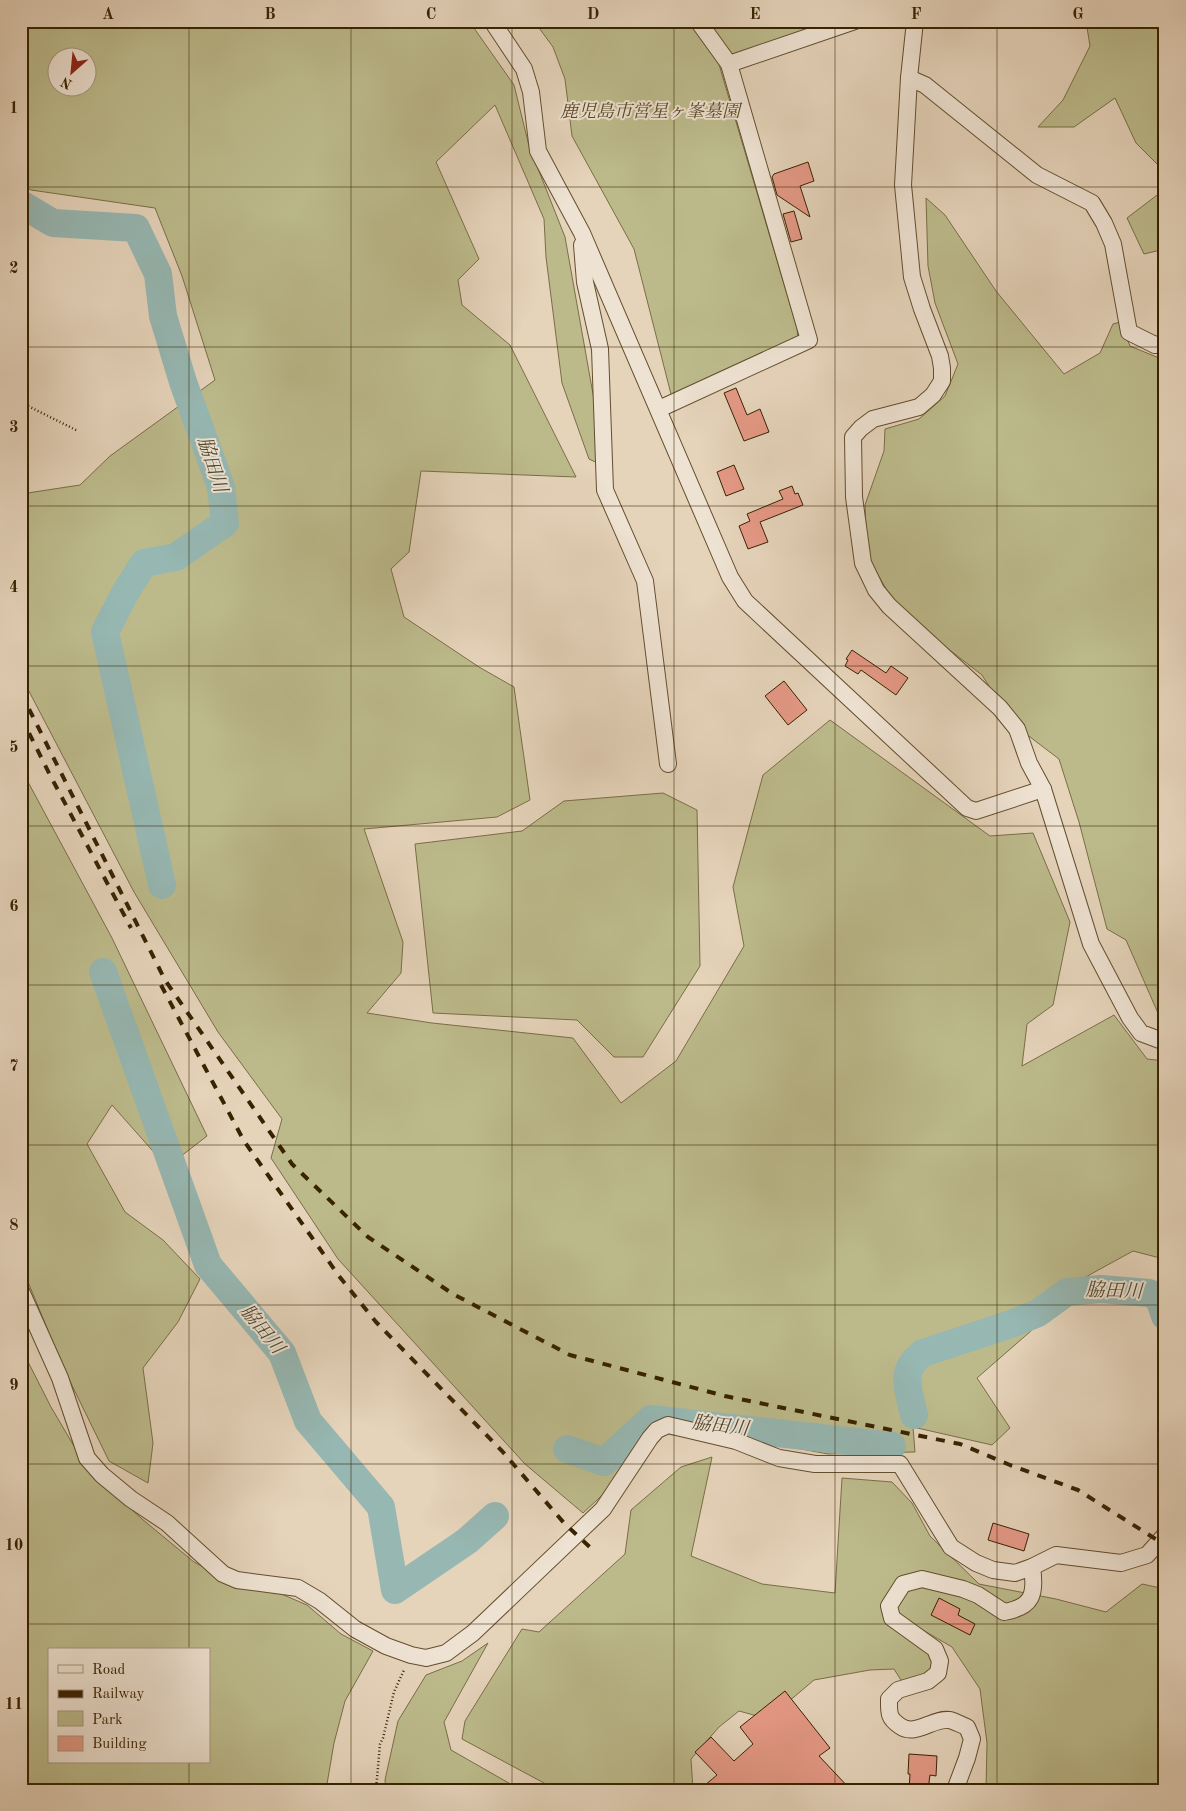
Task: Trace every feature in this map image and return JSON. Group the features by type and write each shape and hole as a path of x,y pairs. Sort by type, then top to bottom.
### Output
{"street":[{"path":"492,21 524,69 531,92 538,151 582,233 730,577 745,601 967,808 976,812 1043,789"},
{"path":"659,409 809,340 729,64 698,21"},
{"path":"729,64 855,21"},
{"path":"915,21 903,185 912,277 922,310 940,356 942,381 934,395 919,407 873,419 861,428 854,437 854,497 863,563 876,590 889,606 1000,708 1017,729 1030,763 1043,789 1091,944 1130,1018 1141,1033 1165,1042"},
{"path":"910,78 925,85 1037,174 1092,203 1104,223 1113,244 1129,332 1155,345 1165,344"},
{"path":"582,233 585,282 600,349 605,490 645,581 668,764"},
{"path":"21,1292 60,1378 87,1458 102,1475 131,1499 167,1523 223,1574 237,1580 298,1588 320,1601 355,1629 386,1646 411,1655 426,1658 446,1653 473,1633 603,1509 650,1438 657,1430 668,1425 736,1441 779,1458 815,1464 900,1464 951,1547 976,1563 992,1570 1014,1573 1032,1567 1056,1555 1121,1564 1147,1555 1165,1536"},
{"path":"955,1790 972,1739 967,1727 948,1720 913,1730 904,1728 896,1723 890,1715 889,1699 898,1690 928,1681 938,1672 940,1661 935,1648 892,1618 889,1606 903,1584 922,1579 964,1589 978,1595 1004,1612 1016,1610 1026,1605 1033,1595 1032,1567"}],"path":[{"path":"21,380 26,405 78,431"},
{"path":"376,1790 380,1744 394,1692 411,1655"}],"green space":[{"path":"21,21 469,21 514,85 529,146 565,237 606,467 589,459 562,383 546,257 544,219 495,105 436,162 479,259 458,280 462,305 510,345 576,477 421,471 409,552 391,569 404,617 479,667 514,687 530,800 497,817 364,829 403,942 401,973 367,1013 432,1023 573,1038 621,1103 676,1061 744,946 733,887 763,775 830,720 990,836 1033,833 1070,922 1053,1005 1027,1024 1022,1066 1114,1015 1147,1059 1165,1061 1165,1266 1160,1258 1133,1251 1082,1279 1047,1317 977,1378 1010,1428 992,1445 913,1427 915,1452 828,1454 673,1425 635,1465 583,1513 525,1464 338,1259 271,1158 282,1119 218,1032 134,892 21,676 21,494 80,485 110,456 215,380 182,276 155,208 31,190 21,184"},
{"name":"鹿児島市営星ヶ峯墓園","path":"534,21 842,21 718,61 797,328 798,340 672,398 634,249 572,136 565,79 553,47"},
{"path":"1086,21 1165,21 1165,172 1136,143 1115,98 1074,127 1038,127 1063,100 1090,46"},
{"path":"1165,189 1165,249 1144,254 1127,218"},
{"path":"926,198 945,215 996,291 1064,374 1100,353 1113,324 1120,322 1130,346 1159,358 1165,358 1165,1029 1126,940 1107,929 1079,822 1059,759 1013,724 982,675 925,631 890,596 867,555 865,505 884,451 885,429 919,419 945,396 958,364 935,303 928,266"},
{"path":"21,769 112,938 207,1136 167,1167 112,1105 87,1144 125,1212 163,1240 200,1279 178,1322 143,1368 153,1443 148,1483 109,1461 63,1367 21,1265"},
{"path":"663,793 697,810 700,966 643,1057 614,1057 577,1020 433,1013 415,844 522,831 564,801"},
{"path":"21,1348 51,1407 88,1470 142,1519 194,1562 238,1585 272,1590 307,1605 341,1634 373,1651 345,1701 334,1743 326,1790 21,1790"},
{"path":"712,1457 691,1556 762,1584 835,1593 842,1478 892,1482 912,1503 930,1536 979,1584 1056,1599 1106,1612 1142,1584 1165,1589 1165,1790 986,1790 987,1743 980,1689 952,1647 921,1629 911,1635 945,1669 909,1693 894,1669 870,1670 814,1680 768,1719 739,1711 719,1727 691,1759 693,1790 557,1790 462,1739 465,1721 522,1629 539,1632 625,1554 631,1510 681,1467"},
{"path":"488,1643 444,1722 451,1750 521,1790 386,1790 385,1780 398,1721 426,1675 462,1661"}],"building":[{"path":"808,162 814,181 800,186 810,217 777,195 772,177 774,174"},
{"path":"794,211 802,239 791,242 783,214"},
{"path":"736,388 747,415 760,409 769,432 744,441 724,393"},
{"path":"734,465 744,489 726,496 717,472"},
{"path":"792,486 795,494 798,493 803,505 760,522 768,542 748,549 739,526 750,521 747,514 783,499 779,491"},
{"path":"852,650 886,673 891,666 908,678 896,695 861,670 858,674 845,666 848,660 846,659"},
{"path":"784,681 807,710 788,725 765,696"},
{"path":"993,1523 1029,1534 1024,1551 988,1540"},
{"path":"939,1598 960,1609 958,1615 975,1624 970,1635 931,1615"},
{"path":"785,1691 830,1748 819,1756 851,1790 699,1790 717,1775 695,1752 711,1737 734,1761 753,1744 740,1727"},
{"path":"909,1754 937,1756 936,1776 930,1775 928,1790 909,1790"}],"waterway":[{"name":"脇田川","path":"21,204 53,223 136,228 158,274 163,316 183,382 221,487 225,523 176,557 144,563 125,593 105,632 162,885"},
{"name":"脇田川","path":"103,972 208,1265 282,1353 308,1421 381,1507 395,1590 467,1541 495,1516"},
{"name":"脇田川","path":"914,1415 908,1389 908,1374 910,1367 923,1353 1011,1324 1038,1313 1067,1292 1101,1289 1149,1293 1159,1298 1165,1316"},
{"name":"脇田川","path":"567,1449 604,1462 651,1419 892,1446"}],"railway":[{"path":"21,693 165,980 292,1164 368,1237 453,1294 570,1355 725,1396 960,1444 1078,1490 1165,1545"},
{"path":"21,717 131,928"},
{"path":"161,985 244,1141 339,1276 376,1322 502,1451 564,1523 594,1551"}]}
